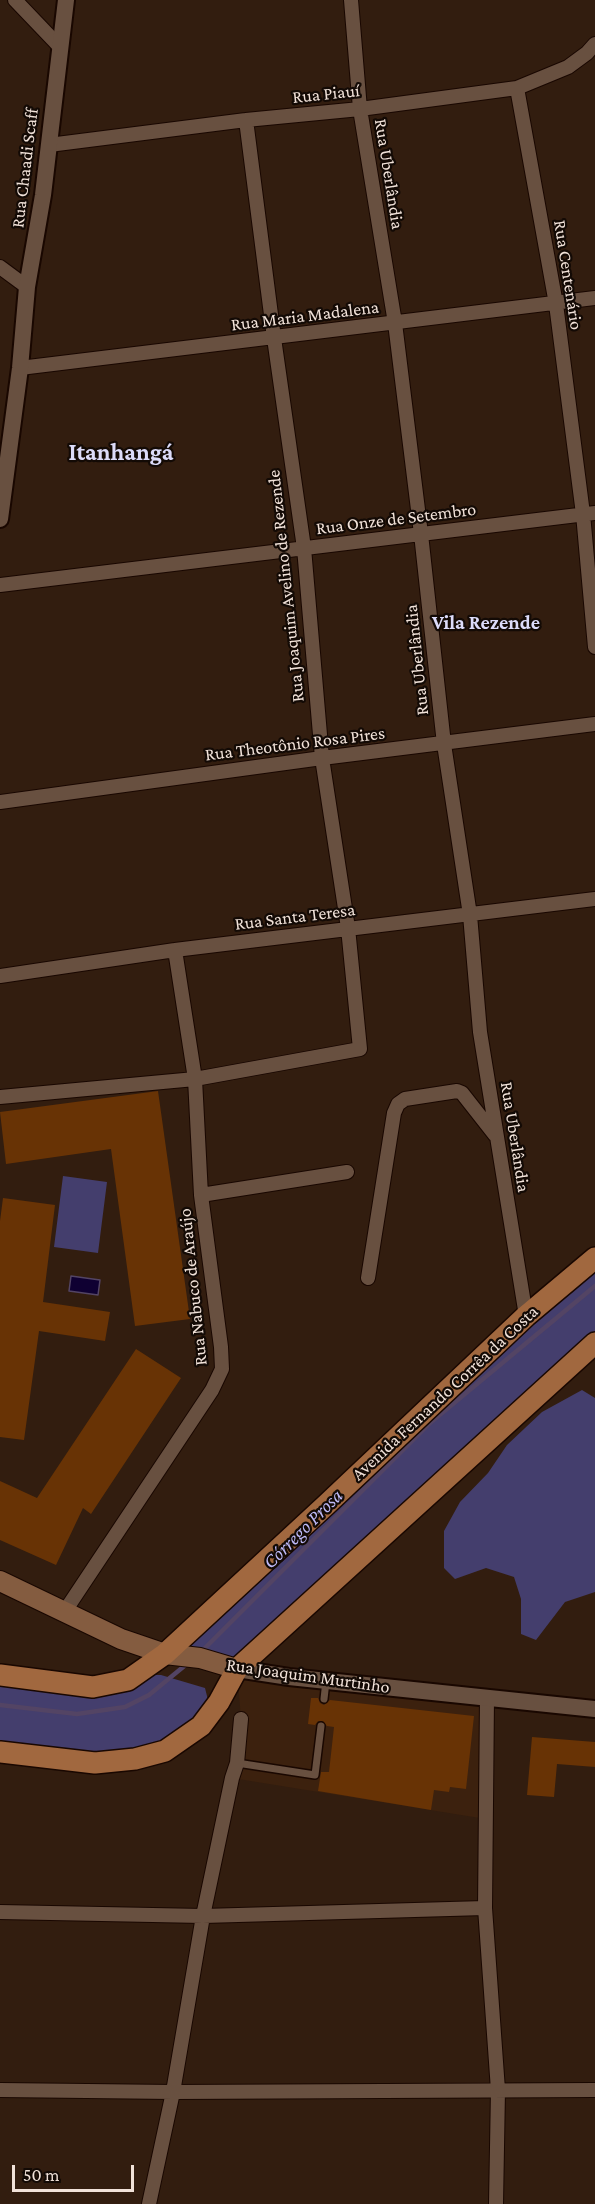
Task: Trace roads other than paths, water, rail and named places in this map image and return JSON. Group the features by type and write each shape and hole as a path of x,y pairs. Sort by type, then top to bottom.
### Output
{"main road":[{"name":"Avenida Fernando Corrêa da Costa","path":"0,1676 93,1687 128,1680 174,1655 326,1505 526,1316 595,1258"},
{"path":"0,1752 96,1763 135,1759 165,1750 201,1726 219,1702 232,1668 595,1343"},
{"name":"Rua Joaquim Murtinho","path":"0,1581 121,1639 174,1655 200,1658 232,1668"}],"street":[{"path":"15,0 59,46"},
{"name":"Rua Chaadi Scaff","path":"0,519 20,368 27,287 49,145 66,0"},
{"name":"Rua Uberlândia","path":"351,0 360,109 395,323 444,744 470,915 480,1032 526,1316"},
{"name":"Rua Piauí","path":"49,145 246,120 360,109 517,88 568,67 595,44"},
{"name":"Rua Centenário","path":"517,88 556,304 589,514 595,647"},
{"name":"Rua Joaquim Avelino de Rezende","path":"195,1079 360,1049 348,928 322,758 304,548 246,120"},
{"path":"0,267 27,287"},
{"name":"Rua Maria Madalena","path":"20,368 556,304 595,297"},
{"name":"Rua Onze de Setembro","path":"0,585 589,514"},
{"name":"Rua Theotônio Rosa Pires","path":"0,802 595,724"},
{"name":"Rua Santa Teresa","path":"0,976 175,950 595,899"},
{"name":"Rua Nabuco de Araújo","path":"65,1611 212,1390 222,1369 201,1195 195,1079 175,950"},
{"path":"0,1097 195,1079"},
{"path":"368,1278 394,1113 398,1104 405,1099 457,1091 462,1093 496,1137"},
{"path":"201,1195 347,1172"},
{"name":"Rua Joaquim Murtinho","path":"232,1668 326,1681 595,1709"},
{"path":"487,1698 485,1908 498,2090 496,2204"},
{"path":"149,2204 173,2092 203,1916 237,1763 241,1719"},
{"path":"0,1912 203,1916 485,1908"},
{"path":"0,2090 173,2092 595,2090"}],"lane":[{"path":"324,1699 326,1681"},
{"path":"237,1763 315,1774 321,1726"}],"waterway":[{"name":"Córrego Prosa","path":"200,1653 430,1423 595,1286"},
{"name":"Córrego Prosa","path":"0,1705 77,1714 125,1707 149,1695 188,1663"}],"district":[{"name":"Itanhangá","path":"121,453"},
{"name":"Vila Rezende","path":"486,623"}]}
